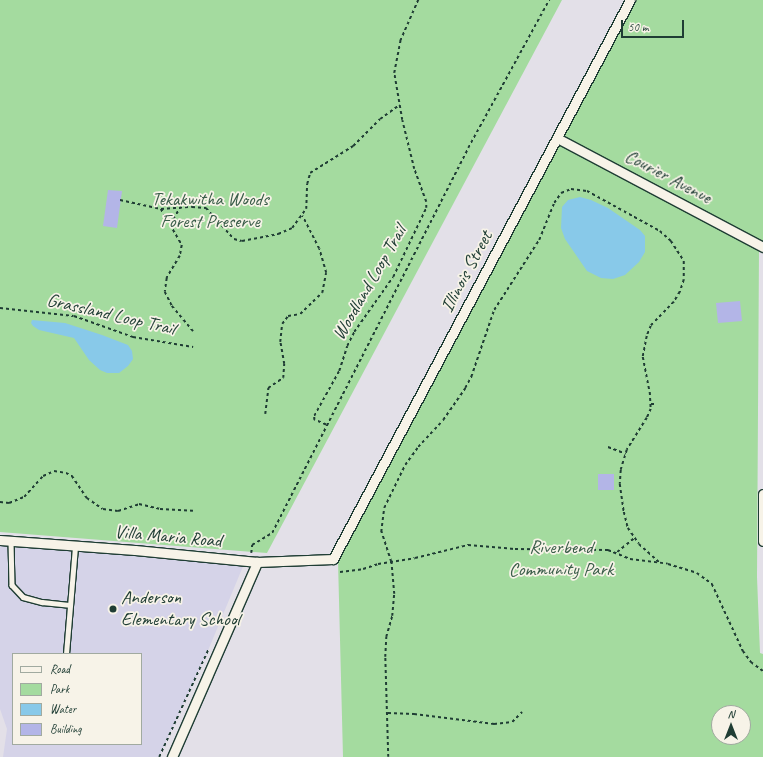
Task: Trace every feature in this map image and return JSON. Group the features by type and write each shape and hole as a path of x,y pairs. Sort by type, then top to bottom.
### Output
{"street":[{"name":"Illinois Street","path":"333,560 630,0"},
{"name":"Courier Avenue","path":"558,138 763,247"},
{"path":"763,494 763,541"},
{"name":"Villa Maria Road","path":"0,540 257,562 333,560"},
{"path":"172,757 257,562"}],"lane":[{"path":"11,541 12,585 23,597 42,602 69,604"},
{"path":"66,653 75,546"}],"path":[{"path":"120,200 160,209 200,207 209,210 234,239 242,242 292,228 302,216 307,202 307,184 310,173 354,146 380,120 399,105 394,73 396,57 402,37 418,0"},
{"path":"272,533 468,148 549,0"},
{"name":"Woodland Loop Trail","path":"326,425 314,420 314,416 339,371 347,346 354,332 393,277 426,208 426,202 414,169 399,105"},
{"path":"388,757 386,637 392,616 394,594 391,562 381,532 384,508 390,493 405,466 418,448 443,420 465,388 471,377 494,310 540,240 554,203 561,193 571,189 587,191 660,231 671,241 684,261 684,280 680,292 674,302 652,326 647,336 643,357 651,404 647,418 626,454 621,470 620,484 628,528 634,538 658,562"},
{"path":"172,226 173,218 180,208"},
{"path":"160,209 172,226 182,245 180,256 167,278 165,292 172,306 193,330"},
{"name":"Woodland Loop Trail","path":"265,414 268,388 283,378 284,364 280,342 282,324 288,316 300,314 322,293 326,273 319,249 302,216"},
{"name":"Grassland Loop Trail","path":"0,308 74,316 133,337 193,347"},
{"path":"651,404 657,404"},
{"path":"608,447 626,454"},
{"path":"0,502 9,503 24,497 43,476 54,471 66,472 72,476 87,498 103,509 118,511 139,504 160,509 193,511"},
{"path":"616,552 634,538"},
{"path":"340,572 364,570 391,562 415,558 468,545 515,549 608,550 630,559 658,562 697,573 712,584 742,651 751,662 763,671"},
{"path":"388,713 414,714 494,724 512,722 522,712"}],"shaded area":[{"name":"Anderson Elementary School","path":"0,546 244,564 207,653 159,757 3,757 7,729 0,709"}],"green space":[{"name":"Tekakwitha Woods Forest Preserve","path":"0,0 562,0 267,553 0,532"},
{"path":"634,0 763,0 763,242 562,137"},
{"name":"Riverbend Community Park","path":"559,145 759,250 757,577 760,653 763,654 763,757 343,757 338,561 450,345"}],"water":[{"path":"580,197 591,200 608,208 640,230 645,236 645,252 639,262 625,275 613,279 601,278 587,271 565,239 561,228 562,207 568,200"},
{"path":"32,320 65,323 128,345 132,351 133,359 128,366 119,373 107,373 100,370 89,360 74,338 39,330 33,326 31,323"}],"building":[{"path":"108,190 122,191 117,228 103,226"},
{"path":"740,301 742,321 718,323 716,303"},
{"path":"598,474 614,474 614,490 598,490"}],"place":[{"name":"Anderson Elementary School","path":"113,609"}]}
